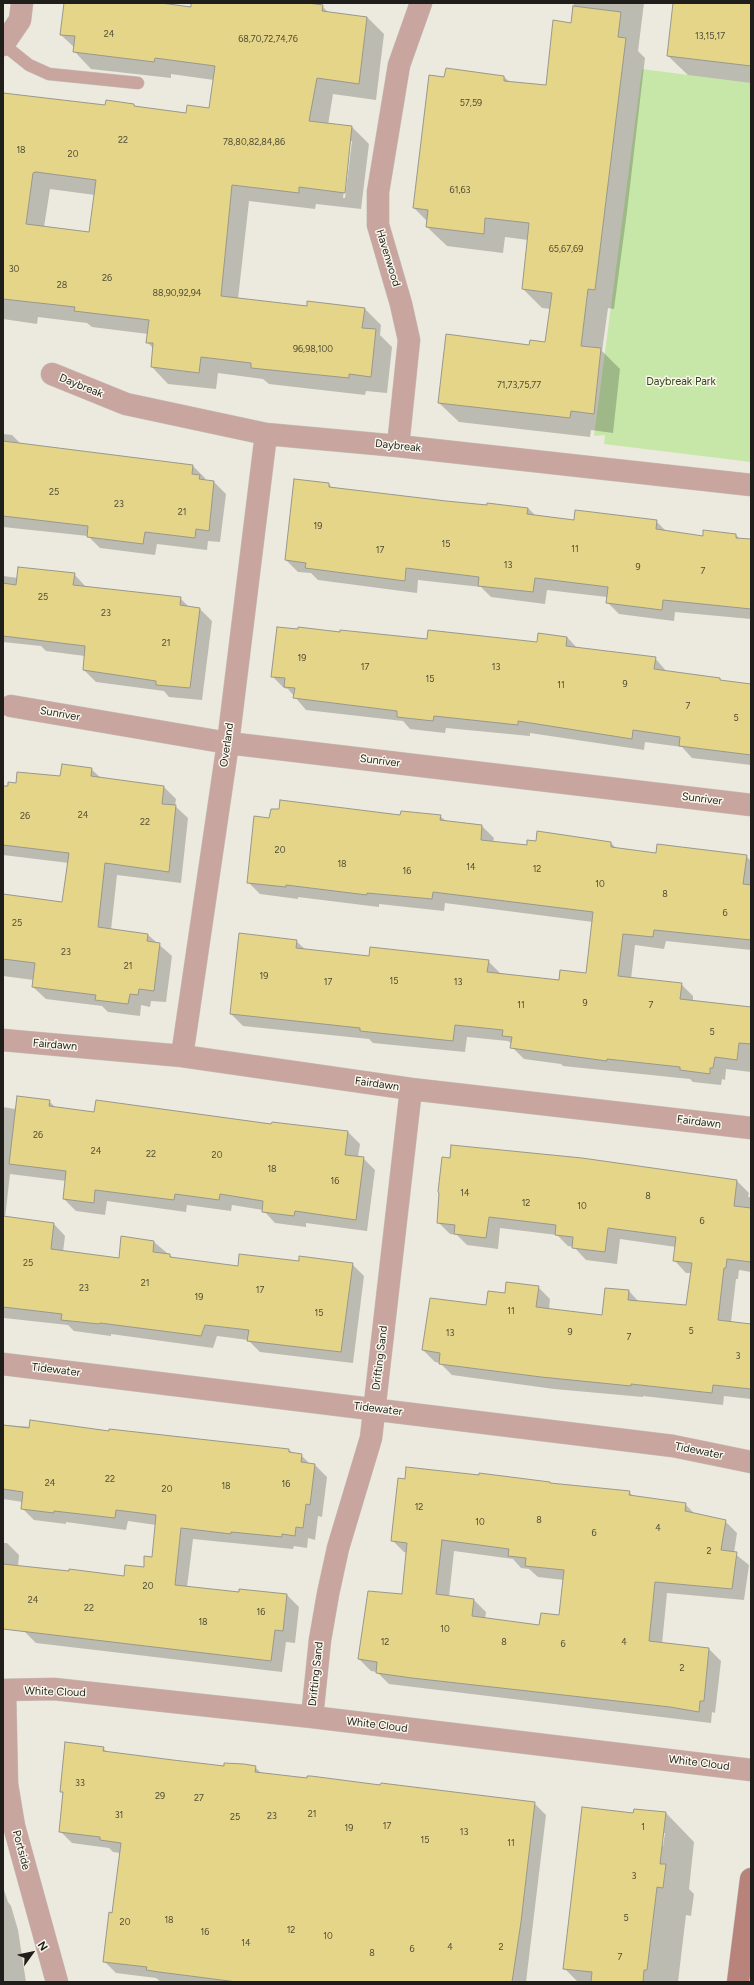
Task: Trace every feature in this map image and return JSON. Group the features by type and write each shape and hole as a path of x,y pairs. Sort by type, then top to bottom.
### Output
{"street":[{"path":"4,45 20,20 22,3"},
{"name":"Havenwood","path":"398,446 409,340 401,304 378,225 378,192 399,65 421,3"},
{"name":"Daybreak","path":"52,374 126,404 266,434 398,446 751,485"},
{"name":"Overland","path":"182,1056 228,743 266,434"},
{"name":"Sunriver","path":"11,706 228,743 751,804"},
{"name":"Fairdawn","path":"3,1040 182,1056 411,1089 751,1128"},
{"name":"Drifting Sand","path":"312,1717 320,1640 328,1594 338,1548 369,1449 411,1089"},
{"name":"Tidewater","path":"3,1364 374,1408 673,1446 751,1462"},
{"name":"White Cloud","path":"4,1690 54,1689 312,1717 751,1770"},
{"name":"Portside","path":"4,1690 7,1784 14,1826 57,1982"},
{"path":"738,1982 751,1879"}],"lane":[{"path":"4,45 29,65 49,74 138,83"}],"green space":[{"name":"Daybreak Park","path":"642,69 751,83 751,462 604,444 605,435 594,436"}],"building":[{"path":"64,3 161,3 191,7 191,3 308,3 323,5 322,11 367,17 359,84 317,78 309,121 352,126 345,193 299,187 299,193 232,185 221,296 307,306 307,301 365,308 362,328 376,329 371,377 349,374 349,378 251,368 251,363 201,357 199,373 151,367 153,343 146,343 149,320 74,311 75,307 3,299 3,93 105,105 106,100 134,104 134,106 186,113 187,105 209,108 215,66 155,58 154,62 73,52 75,36 60,35","holes":["36,172 96,180 89,232 26,224 33,173"]},
{"path":"673,3 751,3 751,66 667,56"},
{"path":"573,6 621,12 618,37 626,38 595,290 588,289 581,346 601,348 594,414 571,411 570,418 438,403 446,334 529,345 530,340 545,342 552,293 522,289 529,223 485,218 484,234 426,227 428,210 413,208 429,75 444,77 446,68 504,76 504,81 546,85 553,20 571,23"},
{"path":"3,441 193,465 192,474 200,475 199,479 214,481 209,531 196,529 195,538 145,532 143,544 87,537 88,526 3,516"},
{"path":"294,479 329,483 329,487 446,501 487,505 487,503 528,508 527,514 574,520 575,510 657,520 656,529 703,536 703,530 736,534 736,538 751,539 751,609 663,600 662,610 606,603 608,587 535,578 533,592 478,586 479,577 406,568 405,581 305,568 306,563 285,560"},
{"path":"18,567 75,573 73,585 181,597 180,605 200,608 190,688 156,685 156,681 83,670 85,646 3,636 3,583 16,585"},
{"path":"277,627 298,629 298,627 340,632 340,630 427,639 428,630 537,642 538,633 567,637 566,646 656,657 654,669 751,684 751,755 679,746 680,737 633,730 632,739 518,721 518,725 434,716 433,721 397,717 397,711 293,698 295,688 284,687 285,678 271,677"},
{"path":"62,764 92,768 91,776 164,786 162,804 176,805 169,872 105,863 98,927 148,934 147,941 160,943 154,991 139,989 138,995 130,994 128,1004 95,1000 96,995 32,987 35,963 3,959 3,894 62,902 69,853 3,845 3,786 8,786 8,782 16,783 17,772 60,776"},
{"path":"280,800 400,815 401,811 441,815 440,820 482,825 481,840 527,845 527,840 536,841 537,831 611,842 611,847 656,853 657,844 747,855 743,884 751,885 751,940 654,930 653,937 623,934 618,976 682,983 680,999 751,1007 751,1044 739,1043 737,1060 715,1057 713,1068 710,1068 710,1074 680,1070 680,1067 607,1059 607,1061 510,1048 512,1037 502,1036 503,1030 455,1025 453,1041 360,1031 360,1028 230,1014 239,933 297,940 296,948 369,956 370,947 489,960 487,972 559,980 560,970 586,973 593,912 433,892 432,899 367,893 367,895 286,885 286,887 247,883 254,816 269,818 271,809 279,809"},
{"path":"17,1096 50,1100 49,1106 94,1112 96,1100 271,1124 272,1122 348,1131 345,1155 364,1157 356,1220 295,1211 294,1216 262,1212 263,1201 220,1194 219,1200 175,1194 174,1200 95,1190 94,1203 63,1199 66,1171 9,1164"},
{"path":"451,1145 582,1158 737,1180 734,1206 751,1208 751,1262 727,1259 726,1268 724,1268 718,1320 751,1324 751,1389 713,1385 712,1393 631,1384 631,1386 541,1377 439,1364 440,1353 422,1350 430,1298 486,1305 488,1291 505,1293 506,1282 539,1286 536,1307 602,1315 605,1288 629,1290 628,1300 686,1305 692,1263 673,1261 676,1237 608,1228 605,1252 572,1248 573,1237 555,1235 556,1225 489,1217 486,1238 454,1234 455,1225 437,1223 438,1192 442,1157 450,1158"},
{"path":"3,1216 54,1223 51,1249 119,1258 121,1236 154,1241 153,1252 170,1254 170,1257 238,1266 239,1254 299,1261 299,1256 353,1263 341,1352 247,1341 249,1330 205,1325 201,1336 100,1323 61,1320 62,1314 3,1307"},
{"path":"30,1420 109,1431 109,1429 289,1449 289,1452 302,1454 301,1462 315,1464 310,1505 306,1504 303,1528 296,1527 295,1536 282,1534 282,1537 231,1532 231,1534 181,1528 175,1585 239,1592 239,1589 287,1594 283,1631 275,1630 271,1661 3,1629 3,1564 69,1571 69,1569 124,1576 125,1565 144,1567 144,1556 152,1557 156,1515 116,1510 115,1518 21,1509 23,1492 3,1489 3,1425 29,1428"},
{"path":"406,1467 479,1475 479,1473 550,1483 630,1491 629,1495 686,1503 685,1511 726,1520 721,1550 737,1552 732,1589 655,1582 649,1641 709,1648 704,1701 700,1701 699,1712 670,1707 376,1673 377,1662 358,1659 368,1591 402,1594 407,1543 391,1541 398,1478 405,1479","holes":["442,1540 509,1549 508,1556 526,1558 525,1566 564,1570 559,1615 541,1613 539,1625 472,1616 474,1599 436,1594"]},
{"path":"65,1742 104,1747 103,1751 173,1760 224,1766 224,1763 244,1764 256,1766 255,1772 307,1778 307,1776 311,1776 380,1785 381,1783 535,1802 521,1922 512,1982 237,1982 159,1972 146,1970 147,1967 103,1962 109,1912 112,1913 121,1843 100,1840 100,1837 59,1832 63,1792 60,1792"},
{"path":"582,1807 633,1813 634,1809 666,1812 660,1864 666,1864 663,1888 657,1887 647,1970 644,1970 643,1982 591,1982 592,1972 563,1969"}]}
